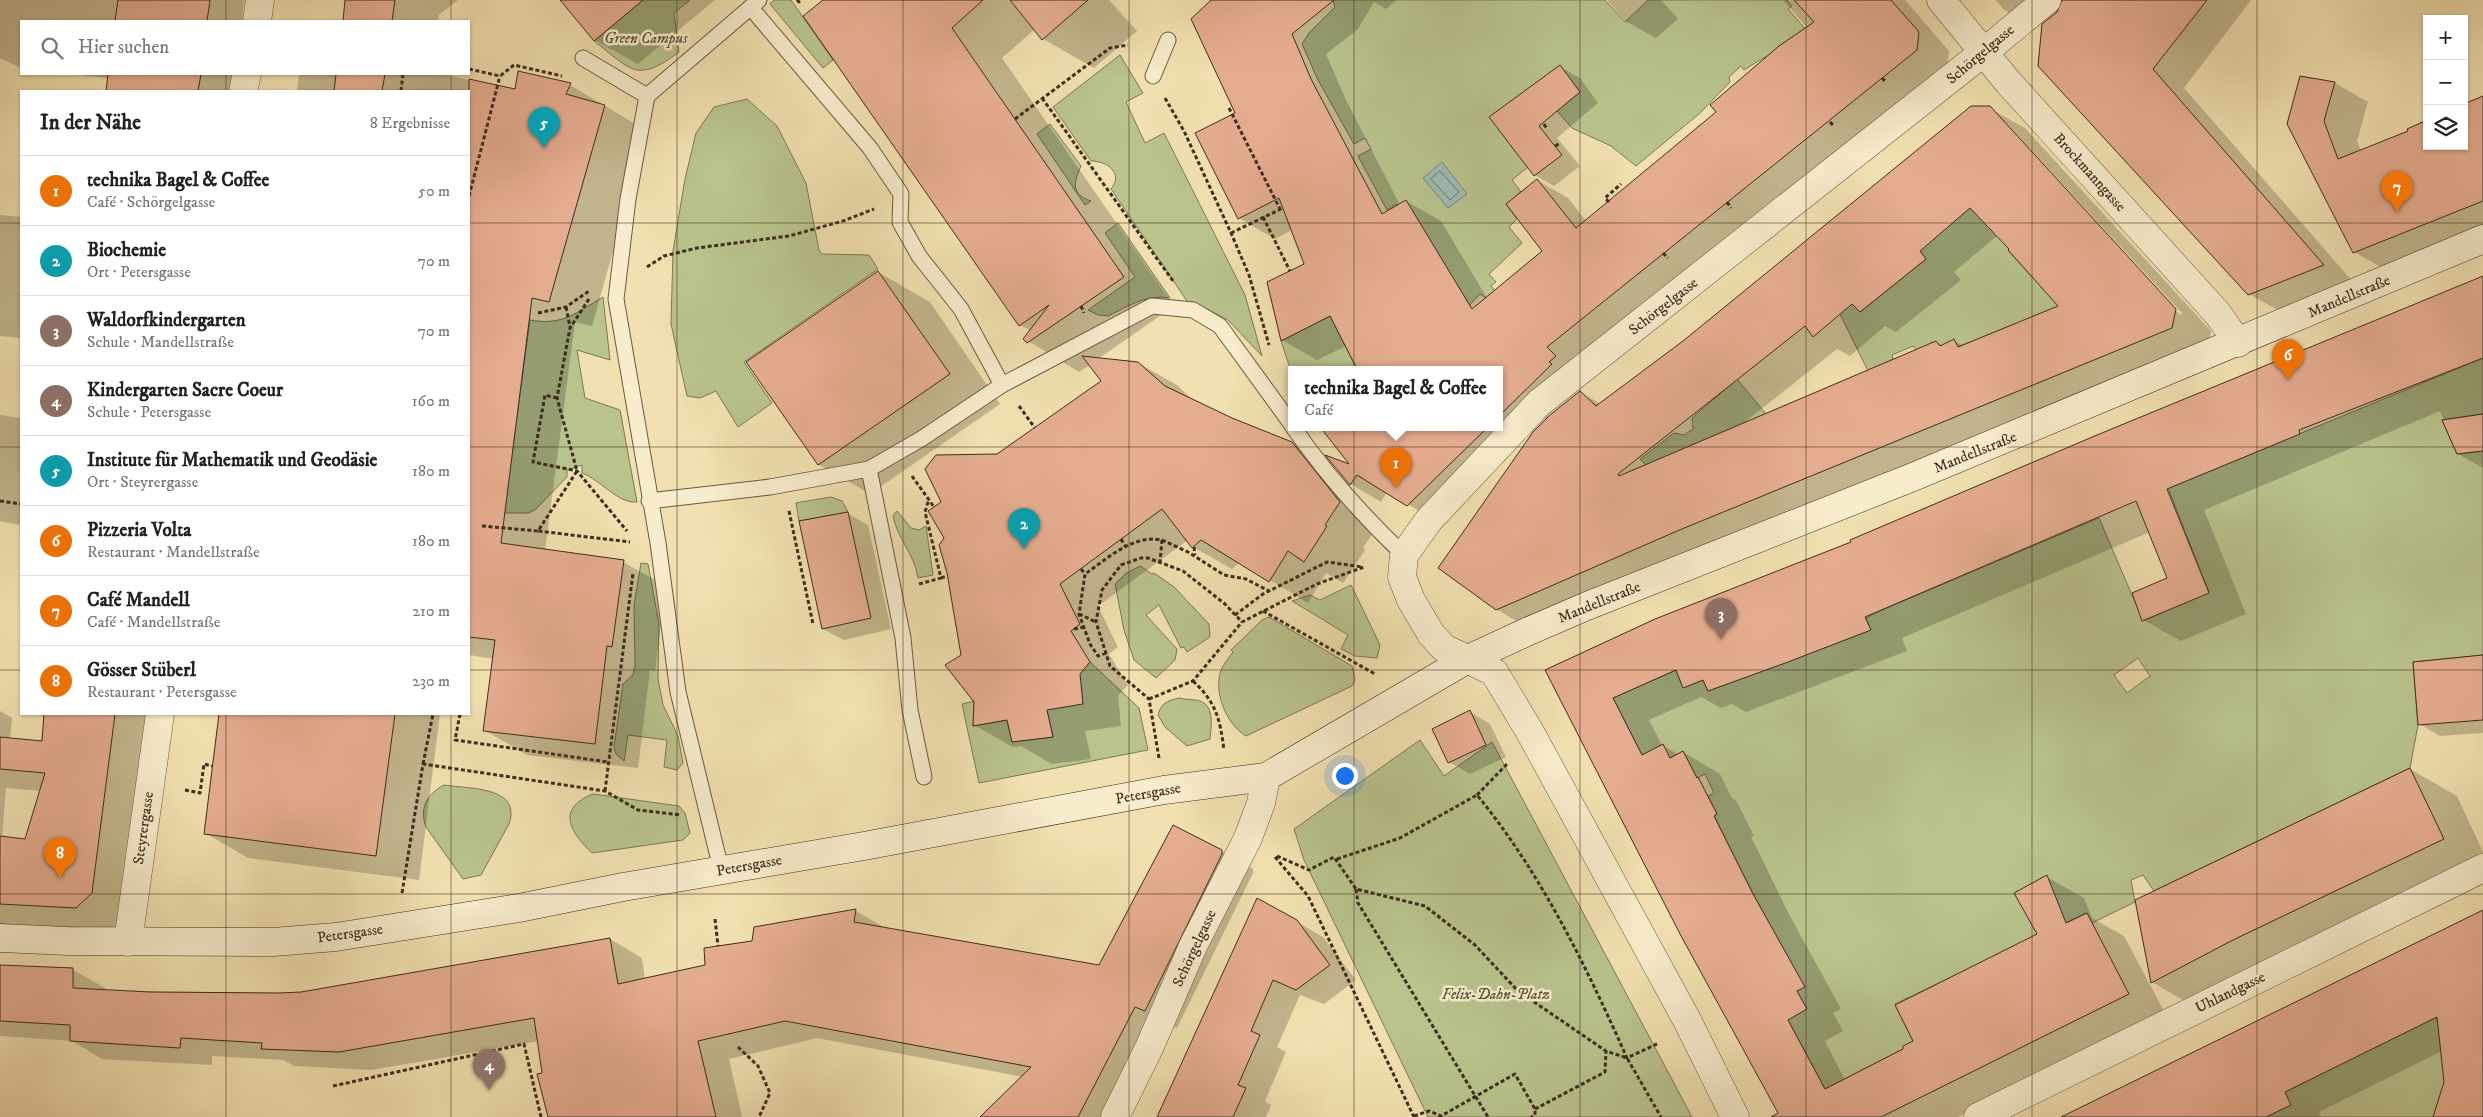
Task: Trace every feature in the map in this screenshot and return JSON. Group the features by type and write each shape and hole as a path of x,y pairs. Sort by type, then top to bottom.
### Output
{"street":[{"path":"258,20 260,0"},
{"name":"Brockmanngasse","path":"1941,0 2008,82 2218,314 2238,343"},
{"name":"Schörgelgasse","path":"1404,555 1428,520 1539,403 1984,52 2047,0"},
{"path":"242,90 247,75"},
{"path":"254,75 254,90"},
{"name":"Mandellstraße","path":"1466,660 1587,606 1913,477 2483,240"},
{"path":"1404,555 1402,577 1411,600 1431,634 1444,648 1494,672 1530,732 1688,1022 1735,1117"},
{"name":"Petersgasse","path":"0,938 128,942 273,942 336,937 519,908 721,869 864,846 1164,790 1266,777 1466,660"},
{"name":"Steyrergasse","path":"128,942 160,715"},
{"name":"Schörgelgasse","path":"1115,1117 1150,1046 1193,946 1248,838 1261,803 1266,777"},
{"name":"Uhlandgasse","path":"1978,1117 2483,868"}],"lane":[{"path":"721,869 678,692 658,543 649,501 616,299 628,199 647,96 755,4 870,148 901,196 900,222 919,256 961,309 1002,385"},
{"path":"1152,76 1168,40"},
{"path":"583,58 647,96"},
{"path":"649,501 788,483 869,469 921,438 1002,385 1152,306 1193,310 1220,326 1288,419"},
{"path":"1296,431 1313,456 1404,555"},
{"path":"869,469 903,638 910,710 924,777"}],"path":[{"path":"797,0 799,2 802,0"},
{"path":"1015,119 1110,48 1128,45"},
{"path":"470,192 500,76 514,65 558,75"},
{"path":"470,69 500,76"},
{"path":"400,90 403,75"},
{"path":"1882,78 1886,82"},
{"path":"1042,98 1193,310"},
{"path":"1229,108 1282,209 1231,233"},
{"path":"1544,124 1547,128"},
{"path":"1184,132 1249,275 1270,349"},
{"path":"1608,202 1604,198 1622,184"},
{"path":"538,313 566,307 619,274 638,272 664,256 698,248 789,236 819,229 901,196"},
{"path":"1727,202 1731,208"},
{"path":"1263,217 1290,271"},
{"path":"1663,253 1669,258"},
{"path":"570,328 597,286"},
{"path":"482,526 637,542 577,471 557,398 570,328 566,307"},
{"path":"557,398 545,395 533,462 577,471"},
{"path":"1017,404 1035,428"},
{"path":"538,531 577,471"},
{"path":"910,472 934,507"},
{"path":"788,483 789,508 813,624"},
{"path":"929,499 925,512 941,578"},
{"path":"0,502 20,504"},
{"path":"1106,653 1098,656 1090,644 1079,614 1085,574 1125,546 1155,538 1162,540 1195,556 1224,574 1246,579 1270,591"},
{"path":"1121,539 1125,546"},
{"path":"1160,562 1162,540"},
{"path":"1194,547 1195,556"},
{"path":"1160,763 1149,699 1110,666 1096,622 1102,590 1121,565 1141,558 1160,562 1183,571 1226,604 1242,622"},
{"path":"1149,699 1192,681 1242,622 1317,584 1364,567 1327,562 1270,591 1235,615"},
{"path":"1081,569 1085,574"},
{"path":"605,791 633,571"},
{"path":"894,588 948,576"},
{"path":"1263,610 1376,674"},
{"path":"1079,614 1096,622"},
{"path":"1074,629 1084,627"},
{"path":"1192,681 1207,694 1220,720 1224,750"},
{"path":"396,926 432,715"},
{"path":"460,715 456,740 608,762"},
{"path":"1509,763 1477,795 1400,838 1337,859 1334,858 1309,870 1274,855 1308,896 1414,1117 1428,1111 1441,1116 1515,1074 1535,1109 1536,1114 1531,1117"},
{"path":"185,790 200,793 204,764 212,766"},
{"path":"423,764 605,791 638,810 710,819"},
{"path":"1477,795 1498,821 1578,952 1627,1058 1661,1117"},
{"path":"1337,859 1356,889 1358,903 1474,1097 1488,1117"},
{"path":"1356,889 1425,906 1475,945 1518,991 1606,1051 1627,1058 1659,1043"},
{"path":"715,919 718,946"},
{"path":"333,1086 524,1044 541,1117"},
{"path":"738,1047 758,1066 770,1093 759,1117"},
{"path":"1535,1109 1604,1072 1606,1051"}],"green space":[{"name":"Green Campus","path":"643,0 690,0 674,13 679,52 653,68 643,70 626,66 594,41"},
{"path":"774,0 791,0 833,60 823,68 770,4"},
{"path":"1333,0 1605,0 1625,22 1648,0 1787,0 1792,6 1788,9 1807,31 1744,70 1741,66 1729,77 1730,82 1700,113 1636,166 1611,146 1572,128 1557,111 1580,92 1560,66 1490,117 1528,167 1512,180 1521,192 1506,204 1517,219 1509,227 1522,243 1489,274 1496,282 1491,286 1496,292 1489,300 1480,294 1466,309 1396,204 1387,210 1358,156 1371,149 1365,138 1354,144 1318,80 1302,44 1309,33 1335,7"},
{"path":"1120,55 1143,93 1126,102 1145,143 1164,133 1245,295 1262,356 1228,320 1187,301 1111,189 1115,183 1115,173 1103,163 1091,161 1053,107"},
{"path":"747,99 777,126 806,183 819,250 822,254 869,255 878,269 744,362 772,403 738,427 716,391 700,398 687,396 671,324 673,251 685,179 696,133 714,107"},
{"path":"1050,124 1081,166 1076,187 1080,195 1091,201 1085,205 1037,134"},
{"path":"1970,208 2013,244 2008,250 2031,276 2036,274 2070,302 1958,347 1940,346 1916,350 1913,346 1892,355 1893,360 1868,371 1840,314 1849,301 1860,312 1926,259 1917,248"},
{"path":"1118,223 1170,298 1145,299 1108,316 1098,315 1088,310 1135,277 1105,233"},
{"path":"603,297 610,360 577,350 585,398 620,410 637,502 630,502 616,496 582,473 582,465 567,470 567,477 535,510 528,513 504,513 530,320 560,320"},
{"path":"1330,316 1355,366 1289,366 1281,341"},
{"path":"2483,358 2483,414 2442,420 2457,454 2483,451 2483,655 2413,662 2418,725 2410,768 2154,891 2143,875 2131,880 2135,902 2092,923 2086,913 1895,1004 1913,1041 1903,1049 1825,1089 1788,1020 1797,991 1804,987 1753,894 1714,816 1717,814 1708,796 1714,793 1705,774 1697,778 1683,751 1670,758 1642,755 1613,698 1676,670 1683,687 1703,680 1708,691 1871,630 1866,618 1882,610 2099,518 2143,621 2209,592 2168,488","holes":["2138,658 2150,676 2127,693 2114,675"]},
{"path":"1737,379 1766,414 1654,473 1640,459 1674,433 1684,435 1693,429 1692,418"},
{"path":"831,497 842,501 848,512 799,521 796,503"},
{"path":"897,511 911,528 919,530 926,526 933,575 918,578 913,561 895,524 893,516"},
{"path":"641,563 648,564 659,624 658,679 663,705 678,736 683,763 677,770 664,767 667,740 628,735 624,761 616,754 614,747 623,684 633,675 635,665 634,606"},
{"path":"1140,566 1174,587 1209,624 1210,637 1187,652 1184,647 1181,648 1159,605 1146,615 1177,649 1175,660 1156,678 1134,660 1124,630 1115,584 1125,574"},
{"path":"1351,585 1380,645 1377,658 1355,656 1341,649 1348,635 1292,601 1310,595 1320,600"},
{"path":"1269,617 1352,666 1355,680 1352,686 1246,736 1239,731 1227,715 1220,696 1219,677 1222,668 1233,652 1231,650 1262,620"},
{"path":"1090,662 1139,708 1148,750 979,783 962,704 974,701 973,726 1007,720 1012,742 1053,737 1047,710"},
{"path":"1179,698 1200,701 1208,707 1211,717 1210,739 1187,746 1165,727 1158,715 1159,711 1165,703"},
{"name":"Felix-Dahn-Platz","path":"1420,740 1444,776 1492,742 1692,1117 1428,1117 1304,860 1294,829"},
{"path":"444,785 491,792 501,796 508,802 511,812 509,824 481,875 463,879 426,827 423,814 426,802 433,793"},
{"path":"593,794 679,806 685,813 690,833 683,840 592,853 573,829 570,822 570,814 581,800"},
{"path":"2483,996 2446,1098 2433,1117 2266,1117 2285,1092 2392,1038"}],"water":[{"path":"1442,162 1467,194 1448,208 1423,178"}],"building":[{"path":"118,0 210,0 207,20 115,20"},
{"path":"345,0 395,0 392,20 343,20"},
{"path":"560,0 643,0 594,41"},
{"path":"823,0 983,0 952,28 1124,277 1027,343 1023,339 1049,305 1019,326 803,16"},
{"path":"1010,0 1088,0 1042,40"},
{"path":"1211,0 1334,0 1292,34 1311,79 1382,214 1406,200 1472,309 1542,251 1506,204 1537,179 1576,228 1716,112 1710,105 1779,46 1814,22 1794,0 1891,0 1919,32 1917,50 1547,347 1556,356 1549,362 1552,364 1503,412 1503,366 1355,366 1330,316 1281,341 1267,282 1304,264 1279,198 1238,219 1195,133 1235,113 1191,19"},
{"path":"2062,0 2207,0 2153,69 2324,265 2248,295 2038,66 2042,24 2057,12"},
{"path":"1560,65 1580,92 1539,126 1562,155 1534,176 1489,117"},
{"path":"518,71 571,83 566,94 605,105 549,302 532,298 501,543 624,560 612,647 607,646 595,744 483,731 495,640 470,637 469,79 515,89"},
{"path":"108,75 201,75 198,90 106,90"},
{"path":"336,75 385,75 382,90 334,90"},
{"path":"2300,76 2335,82 2324,121 2338,159 2408,131 2407,129 2423,122 2423,150 2468,150 2468,102 2483,96 2483,201 2353,253 2287,124"},
{"path":"1971,106 1990,106 2176,309 2172,328 1677,531 1496,610 1438,568 1533,432 1550,415 1580,391 1596,406 1683,341","holes":["1970,208 2009,249 2058,306 1958,347 1954,339 1940,346 1936,341 1619,476 1618,474 1805,326 1813,337 1852,304 1860,312 1926,259 1920,251"]},
{"path":"878,271 950,374 818,465 746,362"},
{"path":"2483,276 2483,358 2299,430 2300,434 2167,489 2209,593 2142,621 2132,593 2167,578 2136,501 1865,617 1871,630 1788,662 1708,691 1703,680 1683,688 1676,670 1613,698 1642,755 1663,744 1670,758 1683,751 1698,777 1717,814 1714,816 1753,894 1805,987 1797,991 1807,1009 1788,1020 1825,1089 1903,1049 1903,1046 1913,1041 1895,1005 2037,934 2014,893 2047,875 2066,923 2087,913 2129,994 1881,1117 1771,1117 1778,1113 1680,934 1545,670 1655,619 1851,542 1850,540 2097,435"},
{"path":"1082,356 1138,362 1165,386 1232,418 1292,442 1340,502 1304,562 1288,551 1269,582 1201,540 1192,548 1162,509 1060,584 1080,624 1071,631 1090,662 1080,674 1083,704 1047,710 1053,737 1012,742 1007,720 973,726 974,702 945,665 961,655 947,573 939,545 944,538 928,511 941,502 925,469 936,455 997,454 1101,381"},
{"path":"2483,414 2483,451 2457,454 2442,420"},
{"path":"1323,431 1484,431 1407,506 1357,475 1350,485 1325,455 1349,464"},
{"path":"848,512 871,618 822,629 799,521"},
{"path":"2483,655 2483,720 2418,725 2413,662"},
{"path":"1470,710 1486,745 1448,763 1432,729"},
{"path":"44,715 115,715 92,893 76,908 0,904 0,836 25,839 45,773 0,769 0,737 42,741"},
{"path":"219,715 395,715 376,856 204,834"},
{"path":"2410,768 2444,839 2233,940 2151,983 2135,900"},
{"path":"1173,825 1222,850 1222,854 1145,1011 1135,1007 1078,1117 980,1117 1031,1067 785,1021 698,1041 716,1117 548,1117 537,1074 542,1073 534,1018 339,1052 261,1049 262,1043 181,1038 180,1048 70,1041 70,1025 0,1021 0,965 73,968 73,988 150,992 279,993 301,992 610,938 618,984 705,965 704,948 752,941 754,927 856,909 854,922 1099,965"},
{"path":"1257,898 1297,920 1330,965 1296,990 1273,980 1251,1031 1260,1035 1238,1085 1246,1088 1233,1117 1157,1117"},
{"path":"2483,910 2483,1117 2433,1117 2444,1082 2437,1017 2285,1092 2291,1105 2266,1117 2061,1117"}],"place":[{"name":"Institute für Mathematik und Geodäsie","path":"544,148"},
{"name":"Café Mandell","path":"2397,212"},
{"name":"Pizzeria Volta","path":"2288,380"},
{"name":"technika Bagel & Coffee","path":"1396,488"},
{"name":"Biochemie","path":"1024,549"},
{"name":"Waldorfkindergarten","path":"1721,639"},
{"name":"Gösser Stüberl","path":"60,878"},
{"name":"Kindergarten Sacre Coeur","path":"489,1090"}]}
